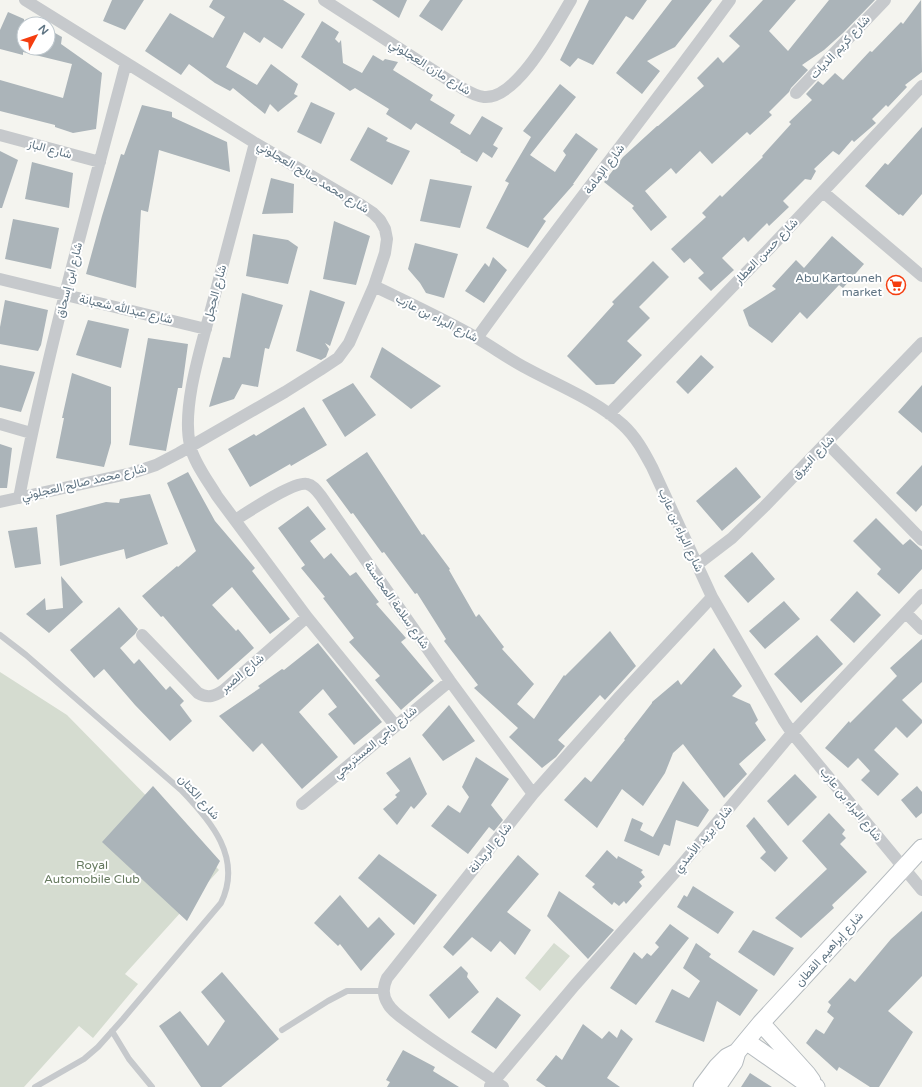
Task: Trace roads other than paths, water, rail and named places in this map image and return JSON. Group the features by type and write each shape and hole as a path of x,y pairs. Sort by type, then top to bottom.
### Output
{"street":[{"name":"شارع محمد صالح العجلوني","path":"0,502 132,473 165,460 291,389 338,358 349,343 374,286 387,239 385,229 380,220 361,205 255,143 206,111 25,0"},
{"name":"شارع مازن العجلوني","path":"330,2 453,83 473,94 484,97 493,96 503,91 512,85 526,71 571,0"},
{"name":"شارع الإمامة","path":"477,338 730,0"},
{"name":"شارع كريم الديات","path":"796,94 885,0"},
{"name":"شارع ابن إسحاق","path":"19,498 31,433 64,295 126,63"},
{"name":"شارع حسن العطار","path":"609,414 823,192 922,86"},
{"name":"شارع الباز","path":"0,135 100,162"},
{"name":"شارع الحجل","path":"190,446 188,433 188,410 190,394 255,143"},
{"path":"823,192 922,276"},
{"name":"شارع عبدالله شعبانة","path":"0,279 206,329"},
{"name":"شارع البراء بن عازب","path":"374,286 477,338 517,363 585,399 623,425 643,448 712,597 792,733 922,890"},
{"name":"شارع البيرق","path":"698,564 732,538 766,506 922,343"},
{"path":"0,424 31,433"},
{"path":"827,443 922,540"},
{"path":"190,446 213,489 235,520 307,617 395,725"},
{"name":"شارع سلامة المحاسنة","path":"235,520 292,486 308,484 313,487 321,496 450,681 534,794"},
{"name":"شارع يزيد الأسدي","path":"495,1085 585,973 678,869 792,733 922,595"},
{"name":"شارع الريدانة","path":"383,991 387,978 534,794 620,696 712,597"},
{"path":"906,613 922,629"},
{"name":"شارع الصبر","path":"142,635 198,693 207,697 224,690 307,617"},
{"name":"شارع ناجي المستريحي","path":"302,804 395,725 450,681"},
{"name":"شارع إبراهيم القطان","path":"717,1087 742,1047 761,1023 922,848"},
{"path":"383,991 388,1004 395,1012 495,1085"},
{"path":"761,1023 807,1074 816,1087"},
{"path":"742,1047 816,1087"},
{"name":"شارع إبراهيم القطان","path":"702,1087 727,1057 742,1047"}],"lane":[{"name":"شارع الكتان","path":"0,635 26,655 181,790 207,819 217,834 229,868 229,878 221,903 98,1047 84,1059 35,1087"},
{"path":"282,1030 328,1001 347,991 383,991"},
{"path":"112,1031 129,1059 152,1087"}],"place":[{"name":"Abu Kartouneh market","path":"896,285"}],"park label":[{"name":"Royal Automobile Club","path":"92,872"}]}
